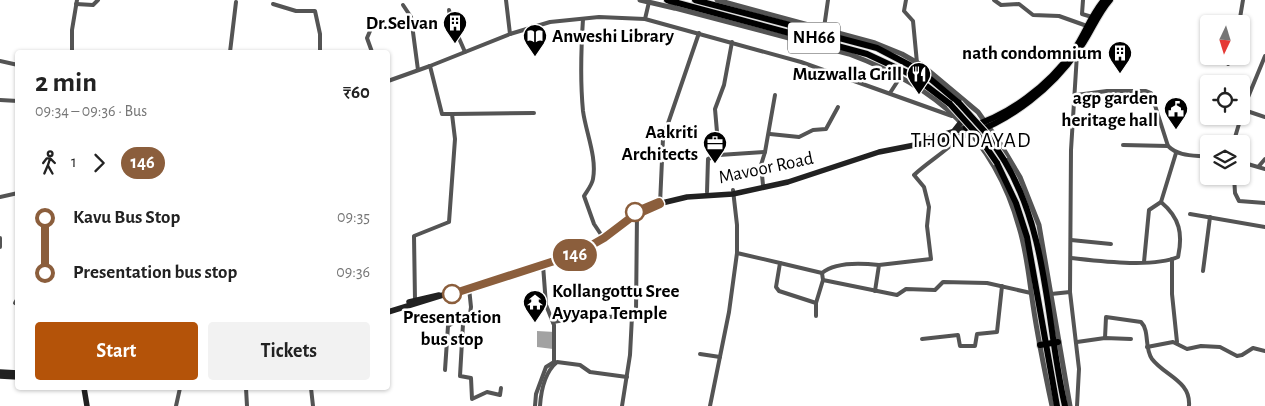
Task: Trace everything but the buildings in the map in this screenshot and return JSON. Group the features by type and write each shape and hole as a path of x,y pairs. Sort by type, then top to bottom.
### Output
{"main road":[{"name":"NH66","path":"668,0 867,54 912,75 950,104 977,134 997,163 1016,203 1026,237 1043,345 1057,406"},
{"name":"NH66","path":"696,0 877,48 921,71 960,103 987,134 1019,187 1032,225 1056,343 1065,406"},
{"name":"Mavoor Road","path":"1075,52 1092,17 1104,0"},
{"name":"Mavoor Road","path":"390,309 567,254 602,236 631,214 688,193 733,192 819,170 885,147 954,131 968,131 987,125 1029,96 1075,52 1110,0"},
{"path":"954,131 959,119"},
{"name":"Mavoor Road","path":"390,309 469,288 586,250 637,214 659,203 788,182 885,150 963,135 968,131"},
{"path":"1043,345 1056,343"},
{"path":"0,372 15,374"},
{"path":"0,376 15,377"},
{"path":"84,390 86,406"}],"street":[{"path":"72,50 72,30 76,2 93,5 98,0"},
{"path":"506,0 510,34"},
{"path":"640,0 849,54 901,76 929,93 959,119 988,157 1005,188 1019,227 1043,345 1052,406"},
{"path":"668,0 675,8"},
{"path":"717,0 875,43 917,63 951,88 978,112 1029,195 1039,225 1056,343 1070,406"},
{"path":"824,28 828,0"},
{"path":"906,0 904,11 913,21 917,63"},
{"path":"994,0 1001,5 1019,4 1033,15 1059,16 1088,26"},
{"path":"1083,0 1082,14 1092,17"},
{"path":"1240,15 1243,0"},
{"path":"230,50 236,2"},
{"path":"645,19 649,2"},
{"path":"273,4 296,11 315,11 320,34 320,50"},
{"path":"403,5 411,17 418,70"},
{"path":"449,10 451,20 465,52"},
{"path":"582,18 580,55 583,112 593,162 593,180 584,196 594,224 602,236"},
{"path":"390,79 430,66 510,34 550,22 582,18 645,19 801,62 959,119"},
{"path":"370,31 367,38 371,50"},
{"path":"659,203 663,170 663,138 699,33"},
{"path":"718,156 714,109 724,85 732,42"},
{"path":"1075,52 1076,95 1071,150 1070,292 1077,342 1079,377 1077,406"},
{"path":"1250,95 1265,56"},
{"path":"0,61 15,64"},
{"path":"430,66 436,99 442,114 534,113"},
{"path":"890,93 901,76"},
{"path":"1076,95 1107,91 1146,90 1151,92 1168,146 1176,153 1200,156"},
{"path":"763,184 761,165 770,134 775,95"},
{"path":"0,100 15,101"},
{"path":"770,134 799,137 813,130 826,129 838,107"},
{"path":"1250,112 1265,117"},
{"path":"415,300 414,236 449,222 455,139 452,114"},
{"path":"822,273 828,268 860,263 879,265 931,259 928,226 929,207 924,187 914,175 932,159 948,150 963,135"},
{"path":"1123,145 1168,146"},
{"path":"707,192 708,159 718,156 765,152"},
{"path":"1144,262 1149,210 1162,202 1176,153"},
{"path":"1259,166 1265,159"},
{"path":"1250,164 1265,169"},
{"path":"1235,185 1235,193 1239,201 1265,203"},
{"path":"710,406 729,312 737,253 737,225 733,192"},
{"path":"0,197 15,194"},
{"path":"1071,258 1110,262 1144,262 1178,257 1181,238 1177,218 1162,202"},
{"path":"622,406 627,377 632,316 636,313 637,214"},
{"path":"1190,214 1265,227"},
{"path":"1203,271 1210,217"},
{"path":"0,238 0,247"},
{"path":"1071,240 1111,244"},
{"path":"737,253 822,273"},
{"path":"1172,259 1172,294 1177,342"},
{"path":"780,263 776,287 779,291 816,304"},
{"path":"535,406 536,394 546,367 554,362 555,335 553,322 546,305 543,265"},
{"path":"875,291 879,265"},
{"path":"816,316 816,304 823,280 822,273"},
{"path":"823,280 897,295 906,289 935,290 943,282 987,283 1031,293"},
{"path":"922,339 958,335 960,346 975,346 977,334 997,332 1002,286"},
{"path":"469,288 470,314 461,334 460,376 471,378 472,399 487,392 500,395 501,388"},
{"path":"1050,294 1070,292"},
{"path":"553,322 576,318 632,316"},
{"path":"1105,338 1106,317 1141,322 1144,327 1147,348 1157,365 1184,386 1190,400 1189,406"},
{"path":"445,370 448,326 454,322 465,322"},
{"path":"1077,342 1105,338 1131,339"},
{"path":"1147,348 1177,342 1187,349 1220,347 1237,356 1242,356 1252,348 1265,351"},
{"path":"700,354 720,357"},
{"path":"540,406 545,381 551,367 557,362 580,366 590,372 627,377"},
{"path":"176,406 180,390"},
{"path":"246,390 247,406"},
{"path":"311,390 313,406"}],"shaded area":[{"path":"537,331 555,332 553,349 537,347"}],"bus line":[{"name":"146","path":"452,294 584,251 633,216 660,204 659,202 649,205 635,212"}],"place":[{"name":"Dr.Selvan","path":"455,44"},
{"name":"Anweshi Library","path":"535,57"},
{"name":"nath condomnium","path":"1120,74"},
{"name":"Muzwalla Grill","path":"919,95"},
{"name":"agp garden heritage hall","path":"1176,130"},
{"name":"Aakriti Architects","path":"715,164"},
{"name":"Presentation bus stop","path":"452,294"},
{"name":"Kollangottu Sree Ayyapa Temple","path":"535,323"}],"district":[{"name":"THONDAYAD","path":"971,140"}]}
